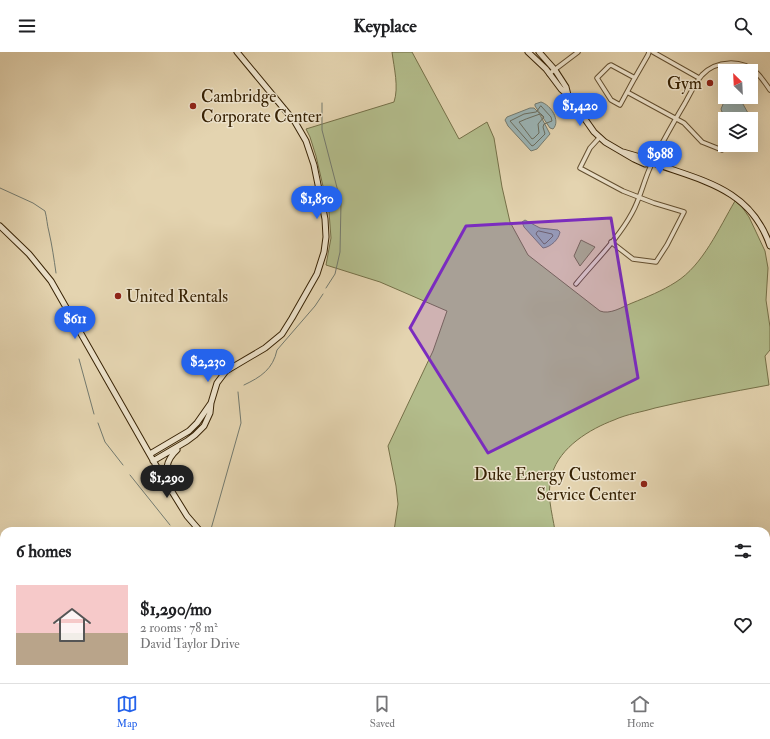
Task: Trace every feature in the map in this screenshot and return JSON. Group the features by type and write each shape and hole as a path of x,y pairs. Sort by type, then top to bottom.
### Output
{"street":[{"path":"175,496 168,480 167,465 172,454 197,433 206,422 210,413 211,403 217,383 226,371 268,346 280,336 288,325 319,269 324,252 326,237 325,219 311,156 306,141 297,125 237,52"},
{"path":"528,52 568,95 591,128 600,137 623,152 647,159 653,163 719,188 734,196 745,205 757,219 764,230 770,246"},
{"path":"539,52 555,70 566,87 568,95"},
{"path":"549,74 578,52"},
{"path":"635,78 611,65 597,77 610,99 620,105 635,78 649,52"},
{"path":"653,52 699,78"},
{"path":"576,284 629,218 640,198 653,163 676,119 699,78 706,71 718,65 727,63 737,64 754,70 770,90"},
{"path":"627,92 687,126 702,142 718,148"},
{"path":"600,137 590,148 580,168 617,188 640,198 658,205 684,212 665,249 656,262 633,259 611,242"},
{"path":"0,226 29,254 51,281 153,461 187,516 197,527"},
{"path":"150,454 180,437 192,428 211,403"},
{"path":"153,461 187,441"}],"highlighted area":[{"path":"611,218 638,378 488,453 410,328 466,226"}],"green space":[{"path":"392,52 412,52 459,139 487,122 494,138 502,187 510,222 528,255 600,311 612,311 654,294 686,275 710,245 735,201 742,207 749,217 765,251 768,268 766,300 770,327 770,350 765,356 769,385 655,408 619,418 595,428 569,447 556,464 550,482 551,510 554,527 395,527 398,504 388,446 433,351 447,311 380,282 326,265 331,238 329,212 316,156 306,129 394,102 396,90"},
{"path":"581,240 595,247 580,266 574,256"}],"water":[{"path":"541,102 548,106 554,114 556,122 553,129 550,128 535,106 535,104"},
{"path":"723,104 743,104 747,112 722,112 721,109"},
{"path":"530,108 534,108 539,113 550,134 537,149 531,151 508,126 505,120 507,117"},
{"path":"525,220 540,228 558,230 560,232 559,235 552,244 543,248 524,227 522,222"}],"waterway":[{"path":"322,103 322,130 341,203 340,252 335,274 326,288"},
{"path":"0,188 33,203 45,211 56,273"},
{"path":"244,385 256,379 265,372 273,362 277,350 315,306 323,294"},
{"path":"79,359 94,414"},
{"path":"212,527 241,423 238,392"},
{"path":"98,423 105,442 123,465"},
{"path":"130,475 170,525"}],"place":[{"name":"Gym","path":"710,83"},
{"name":"Cambridge Corporate Center","path":"193,106"},
{"name":"United Rentals","path":"118,296"},
{"name":"Duke Energy Customer Service Center","path":"644,484"}]}
